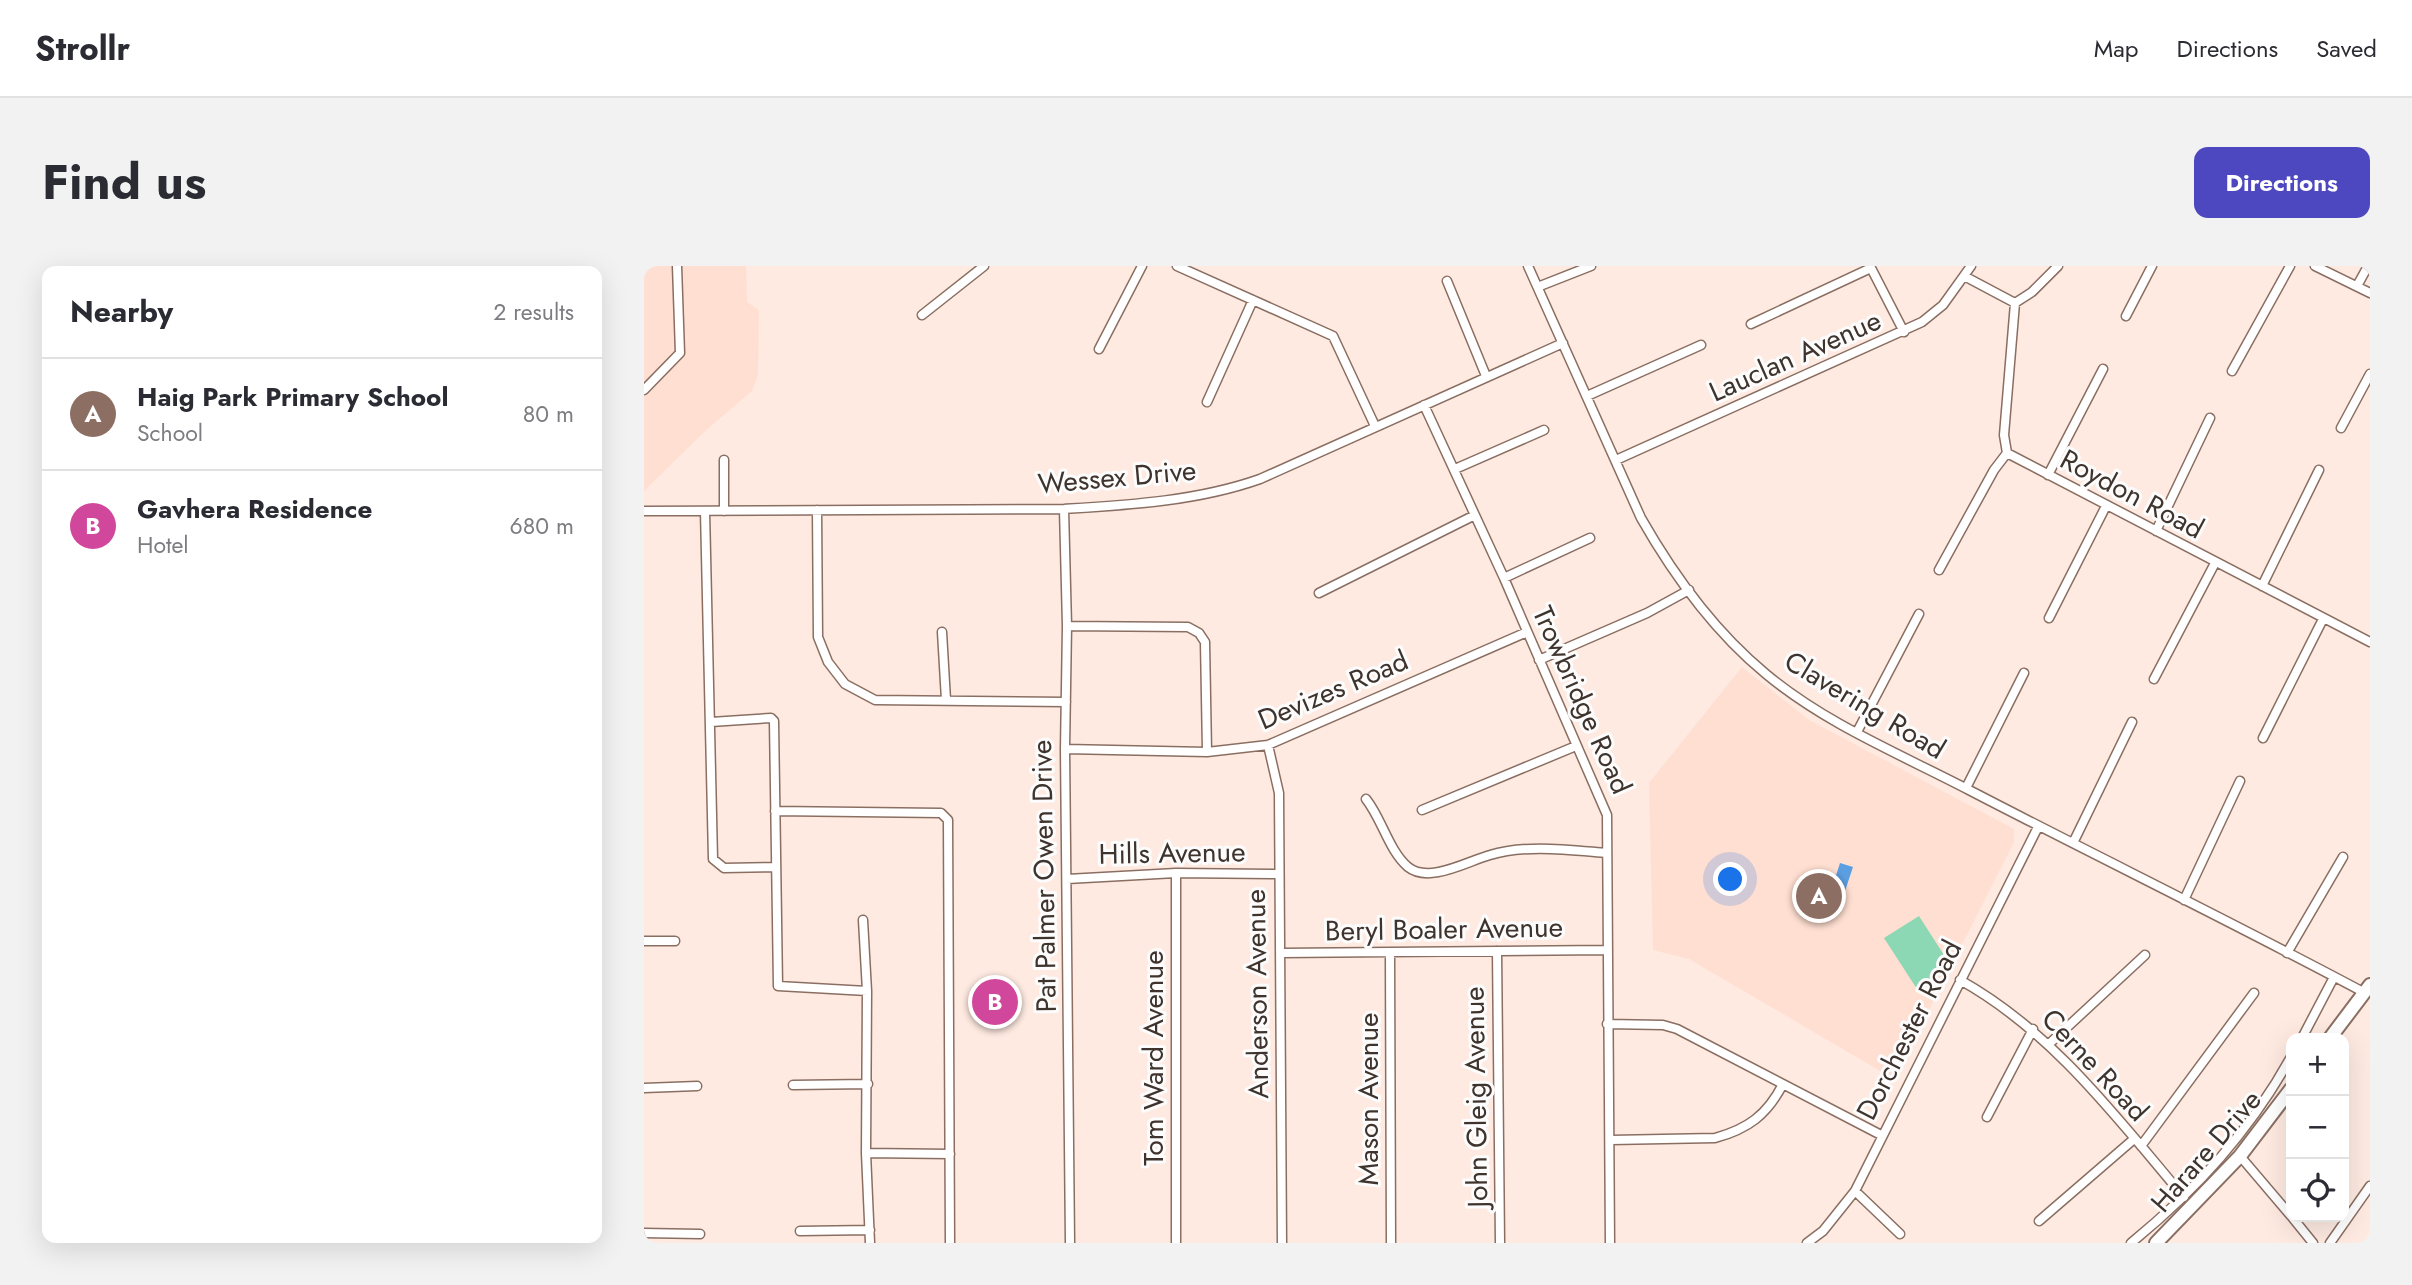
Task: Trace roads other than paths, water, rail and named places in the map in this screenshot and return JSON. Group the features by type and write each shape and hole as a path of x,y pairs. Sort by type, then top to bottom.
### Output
{"main road":[{"path":"2334,1033 2367,989"},
{"name":"Harare Drive","path":"2156,1243 2240,1156 2286,1096"}],"street":[{"path":"644,390 680,353 677,266"},
{"path":"922,315 984,266"},
{"path":"1099,349 1142,266"},
{"path":"1177,266 1332,336 1375,426"},
{"name":"Clavering Road","path":"1528,266 1540,286 1641,518 1664,557 1730,642 1767,675 1857,732 2038,827 2334,977 2367,989"},
{"path":"1540,286 1591,266"},
{"name":"Lauclan Avenue","path":"1616,460 1904,332 1936,312 1966,277 1971,266"},
{"path":"2015,303 2032,292 2058,266"},
{"path":"2126,316 2152,266"},
{"path":"2232,371 2290,266"},
{"path":"2315,266 2370,293"},
{"path":"2357,286 2368,266"},
{"path":"1751,324 1871,267 1904,332"},
{"path":"1966,277 2015,303"},
{"path":"1447,281 1486,376"},
{"path":"1207,402 1253,300"},
{"path":"1939,570 1994,470 2007,453 2004,435 2015,303"},
{"name":"Wessex Drive","path":"644,511 1064,509 1146,502 1240,486 1563,343"},
{"path":"1587,396 1701,345"},
{"path":"2048,475 2102,369"},
{"path":"2341,428 2370,374"},
{"name":"Trowbridge Road","path":"1424,405 1605,808 1611,1140 1610,1243"},
{"path":"2156,531 2210,418"},
{"path":"1455,469 1544,430"},
{"name":"Roydon Road","path":"2007,453 2370,642"},
{"path":"724,460 724,511"},
{"path":"2263,586 2319,470"},
{"path":"2049,618 2106,506"},
{"name":"Pat Palmer Owen Drive","path":"1064,509 1068,626 1065,749 1070,1243"},
{"path":"817,510 818,637 828,662 845,684 876,700 1066,702"},
{"path":"705,511 713,859 724,868 776,867"},
{"path":"1319,593 1473,516"},
{"path":"1504,578 1590,538"},
{"path":"2154,679 2215,563"},
{"path":"1539,660 1647,613 1689,590"},
{"path":"1857,732 1919,614"},
{"path":"2263,738 2323,619"},
{"path":"1068,626 1188,626 1199,633 1205,642 1207,752"},
{"path":"942,632 946,700"},
{"name":"Devizes Road","path":"1065,749 1207,752 1268,745 1527,632"},
{"path":"1966,788 2024,673"},
{"path":"711,722 773,719 778,986 867,991"},
{"path":"2073,844 2132,722"},
{"name":"Anderson Avenue","path":"1268,745 1279,793 1282,1243"},
{"path":"1422,810 1576,746"},
{"path":"2184,900 2240,781"},
{"path":"1366,799 1405,865 1417,872 1433,873 1502,852 1561,849 1607,853"},
{"path":"775,811 942,813 946,816 950,1243"},
{"name":"Dorchester Road","path":"1807,1243 1824,1231 1855,1191 2038,827"},
{"path":"2287,953 2343,857"},
{"name":"Hills Avenue","path":"1067,879 1176,873 1278,874"},
{"name":"Tom Ward Avenue","path":"1176,873 1177,1243"},
{"path":"863,920 867,991 866,1153 870,1243"},
{"path":"644,941 675,941"},
{"name":"Beryl Boaler Avenue","path":"1281,953 1390,955 1607,950"},
{"name":"John Gleig Avenue","path":"1497,951 1500,1243"},
{"path":"2049,1044 2145,954"},
{"name":"Mason Avenue","path":"1390,955 1391,1243"},
{"path":"2305,1033 2334,977"},
{"name":"Cerne Road","path":"1960,980 1999,1002 2049,1044 2184,1197"},
{"path":"2141,1146 2254,993"},
{"path":"1607,1024 1670,1027 1881,1135"},
{"path":"1987,1117 2033,1029"},
{"path":"2132,1243 2215,1167 2266,1099 2286,1065"},
{"path":"793,1085 868,1084"},
{"path":"1611,1140 1705,1139 1731,1134 1763,1116 1783,1084"},
{"path":"644,1088 697,1086"},
{"path":"2039,1221 2134,1139"},
{"path":"866,1153 950,1153"},
{"path":"2240,1156 2286,1209"},
{"path":"2330,1243 2370,1186"},
{"path":"1855,1191 1900,1234"},
{"path":"2297,1222 2313,1243"},
{"path":"800,1231 870,1230"},
{"path":"644,1233 699,1234"}],"water":[{"path":"1840,863 1853,867 1845,891 1832,888"}],"place":[{"name":"Haig Park Primary School","path":"1819,896"},
{"name":"Gavhera Residence","path":"995,1002"}]}
